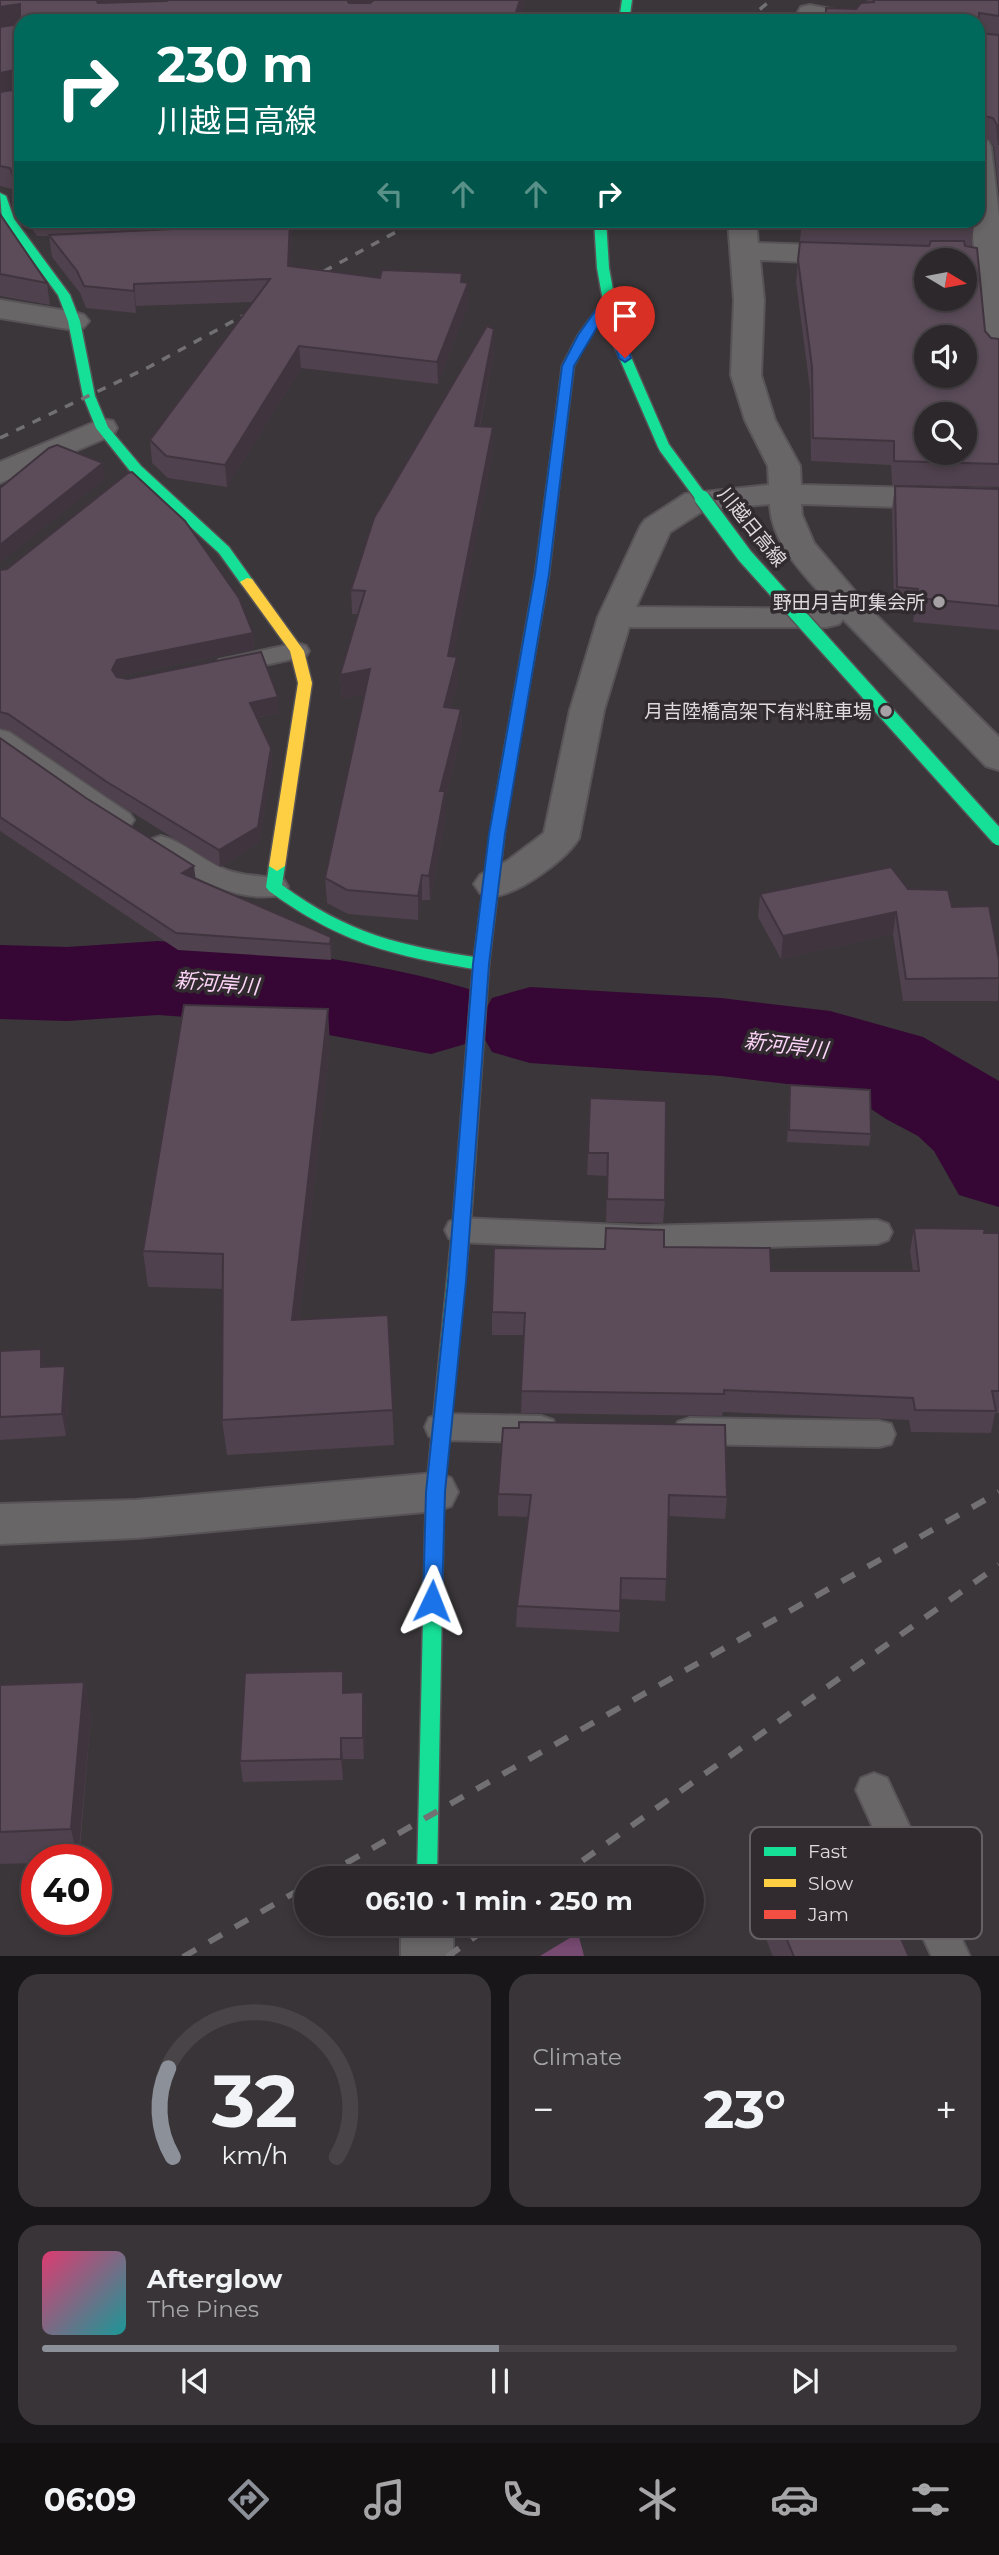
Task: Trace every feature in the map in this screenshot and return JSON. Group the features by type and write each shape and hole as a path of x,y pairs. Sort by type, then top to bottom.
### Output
{"street":[{"path":"0,196 8,219 14,227"},
{"path":"985,196 994,259 999,352"},
{"path":"15,228 64,295 74,321 80,366 102,429 136,469 224,550 297,651 305,683 274,887 307,912 344,933 396,950 481,964"},
{"name":"川越日高線","path":"601,228 608,302 615,334 664,447 745,556 999,838"},
{"path":"994,259 888,256 745,236 749,300 746,375 760,420 783,466 786,515 799,546 860,618 996,750"},
{"path":"30,247 58,246"},
{"path":"427,1866 435,1492 460,1230 481,964 493,884 497,834 542,574 568,366 584,335 608,302"},
{"path":"0,309 74,321"},
{"path":"0,474 102,429"},
{"path":"493,884 520,870 561,838 587,710 615,617 656,527 673,514 696,501 785,494 999,500"},
{"path":"615,617 860,618"},
{"path":"0,1524 136,1519 435,1492"},
{"path":"427,1936 427,1956"}],"lane":[{"path":"115,486 136,469"},
{"path":"206,669 297,651"},
{"path":"0,738 99,806 209,875 242,886 274,887"},
{"path":"460,1230 643,1238 877,1232"},
{"path":"441,1427 564,1429"},
{"path":"660,1431 879,1434"},
{"path":"873,1790 890,1827"},
{"path":"943,1939 951,1956"}],"shaded area":[{"path":"573,1936 579,1936 584,1956 540,1956"}],"building":[{"path":"0,0 96,0 98,3 168,0 347,0 349,3 370,3 374,0 520,0 515,14 20,14 20,4 0,7"},
{"path":"873,0 999,0 999,16 979,13 826,14 826,8 856,9 861,3 874,2"},
{"path":"14,25 14,70 0,73 0,27"},
{"path":"985,34 999,35 999,145 997,125 993,118 985,116"},
{"path":"14,90 14,179 10,168 0,166 0,92"},
{"path":"0,214 47,283 0,274"},
{"path":"193,228 290,228 288,266 380,278 382,270 462,273 461,282 468,283 437,362 299,346 225,465 166,456 150,440 270,279 134,284 134,291 84,286 77,271 49,235"},
{"path":"931,241 964,241 965,246 977,248 985,331 991,338 999,339 999,464 977,463 977,402 914,402 914,462 894,461 894,441 813,438 812,367 798,260 800,242 929,246"},
{"path":"487,326 494,329 475,426 493,427 448,656 457,657 444,707 461,709 440,791 445,791 429,876 422,875 418,896 347,890 325,878 370,669 340,675 365,591 351,590 374,518"},
{"path":"57,445 103,463 0,545 0,488 49,448"},
{"path":"132,472 185,521 239,598 253,633 117,660 112,670 117,677 128,679 261,652 278,697 250,703 271,748 258,827 219,850 107,782 8,714 0,712 0,570 7,569"},
{"path":"895,486 999,489 999,606 917,598 918,589 897,587"},
{"path":"0,738 86,798 194,866 182,873 331,937 330,944 176,933 0,817"},
{"path":"891,867 908,889 948,890 952,907 989,906 999,960 999,978 906,979 896,912 783,936 760,894"},
{"path":"184,1005 328,1009 292,1320 388,1315 393,1410 222,1420 223,1254 143,1251"},
{"path":"790,1085 870,1090 871,1134 789,1130"},
{"path":"590,1098 666,1101 665,1200 607,1199 608,1153 588,1153"},
{"path":"606,1228 664,1230 664,1247 770,1248 771,1271 919,1271 914,1228 985,1229 984,1233 999,1233 999,1391 992,1391 996,1411 915,1410 913,1398 724,1390 724,1394 521,1391 525,1313 492,1312 494,1248 605,1249"},
{"path":"41,1349 41,1367 65,1366 62,1414 0,1417 0,1351"},
{"path":"519,1422 725,1425 727,1497 669,1495 667,1579 621,1578 620,1611 517,1606 531,1495 498,1494 503,1428 519,1428"},
{"path":"343,1671 343,1693 363,1692 363,1738 341,1738 341,1759 240,1761 245,1673"},
{"path":"84,1682 71,1829 0,1832 0,1685"},
{"path":"787,1939 901,1939 909,1956 794,1956"}],"waterway":[{"name":"新河岸川","path":"0,982 67,984 158,978 259,985 431,1016"},
{"name":"新河岸川","path":"530,1025 721,1037 830,1050 885,1065 925,1091 957,1107 973,1122 999,1165"}],"railway":[{"path":"754,14 771,0"},
{"path":"308,280 403,228"},
{"path":"0,438 149,367 259,307"},
{"path":"341,1866 999,1492"},
{"path":"575,1866 999,1565"},
{"path":"185,1956 294,1893"},
{"path":"448,1956 476,1936"}],"traffic: fast":[{"path":"625,14 627,0"},
{"path":"0,196 8,219 14,227"},
{"path":"15,228 64,295 74,321 89,396 102,428 136,469 224,550 247,582"},
{"path":"600,228 603,268 615,334 664,447"},
{"path":"557,453 568,366 584,335 608,302"},
{"path":"664,447 745,556 999,838"},
{"path":"277,866 274,887 324,921 348,933 396,949 481,964"},
{"path":"427,1866 435,1492 462,1220"}],"traffic: slow":[{"path":"247,582 297,651 305,683 277,866"},
{"path":"462,1220 481,964 500,814"}],"traffic: jam":[{"path":"500,814 542,574 557,453"}],"place":[{"name":"野田月吉町集会所","path":"939,602"},
{"name":"月吉陸橋高架下有料駐車場","path":"886,711"}],"route":[{"path":"432,1601 435,1492 457,1281 481,964 493,884 497,834 542,574 568,366 584,335 608,302 615,334 625,358"}]}
